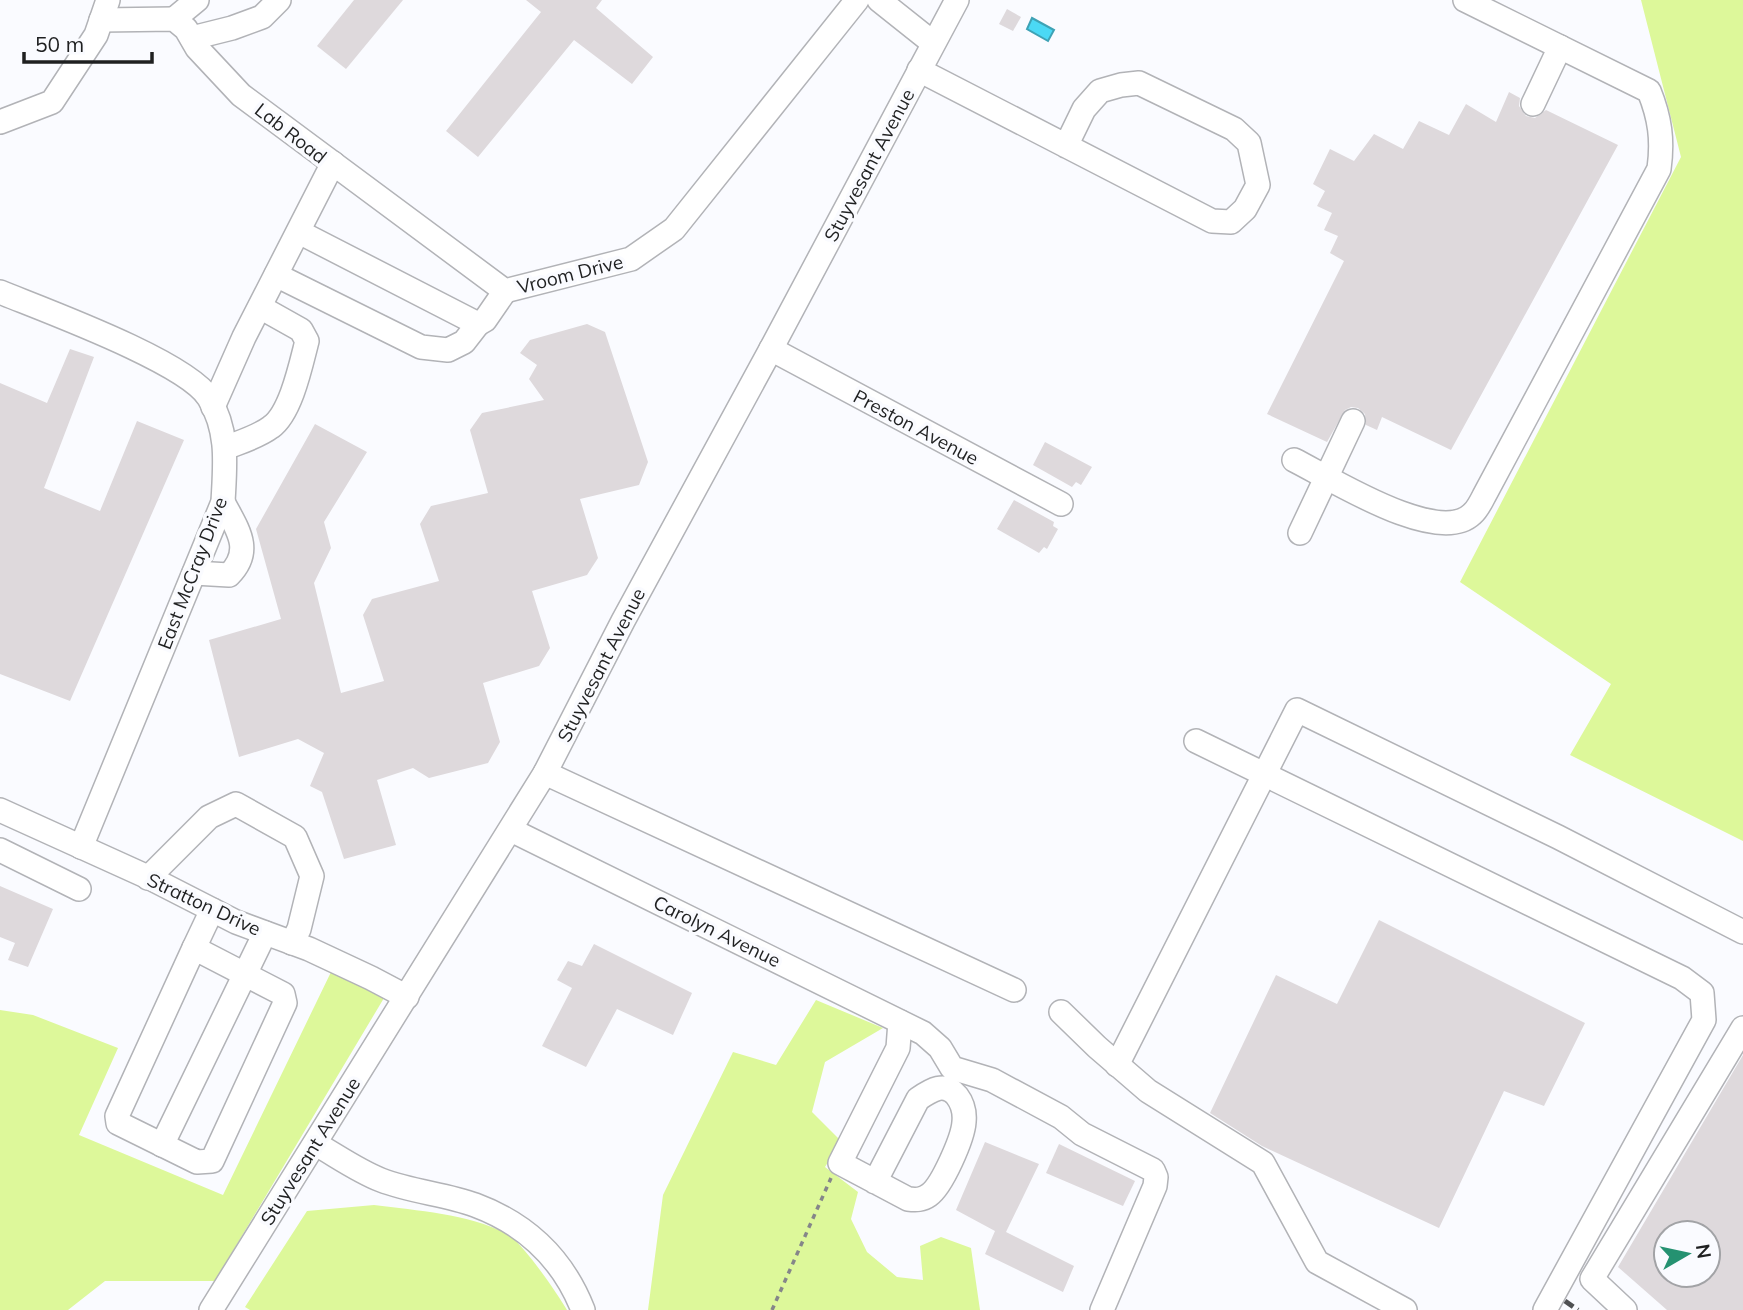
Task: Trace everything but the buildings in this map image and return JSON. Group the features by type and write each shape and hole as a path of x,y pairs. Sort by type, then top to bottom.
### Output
{"street":[{"path":"0,122 52,102 96,35 104,10 174,19 197,0"},
{"path":"192,38 232,29 262,18 279,0"},
{"name":"Vroom Drive","path":"333,163 505,291 631,258 674,229 857,0"},
{"path":"879,0 933,43"},
{"name":"Stuyvesant Avenue","path":"211,1310 545,773 623,621 957,0"},
{"path":"1294,460 1412,519 1436,523 1455,522 1472,515 1659,169 1662,145 1659,114 1649,91 1465,0"},
{"name":"Lab Road","path":"174,19 186,29 197,48 240,94 333,163 212,407"},
{"path":"1533,104 1560,47"},
{"path":"919,70 1066,146 1212,221 1231,222 1245,208 1258,185 1249,143 1234,129 1139,83 1100,90 1084,108 1066,146"},
{"path":"299,232 478,324"},
{"path":"276,275 421,347 448,350 464,342 478,324 485,320 505,291"},
{"name":"East McCray Drive","path":"0,292 95,330 184,374 208,396 225,440 223,502 81,847"},
{"path":"225,448 272,427 283,415 301,366 307,341 301,330 260,307"},
{"name":"Preston Avenue","path":"771,349 1061,504"},
{"path":"1300,533 1353,421"},
{"path":"194,573 229,575 244,552 238,531 223,502"},
{"path":"1117,1065 1297,710 1558,837 1743,932"},
{"path":"1196,741 1682,978 1702,993 1704,1020 1545,1310"},
{"path":"545,773 1014,990"},
{"path":"108,880 140,874 209,817 236,804 295,837 312,876 299,929 292,943"},
{"name":"Stratton Drive","path":"0,810 212,910 260,942 292,943 407,997"},
{"name":"Carolyn Avenue","path":"511,830 923,1033 940,1048 948,1078"},
{"path":"0,850 79,889"},
{"path":"194,948 283,994 285,1003 212,1161 197,1162 118,1123 117,1116 194,948 212,910"},
{"path":"162,1145 260,942"},
{"path":"1061,1012 1149,1091 1263,1163 1317,1262 1405,1310"},
{"path":"900,1022 898,1048 840,1163 908,1199 927,1197 936,1189 962,1136 965,1119 962,1103 948,1078"},
{"path":"1625,1310 1592,1279 1743,1028"},
{"path":"874,1181 918,1099 948,1078 992,1080 1061,1117 1082,1134 1153,1170 1156,1177 1156,1186 1102,1310"},
{"path":"316,1144 380,1180 474,1204 515,1223 539,1241 553,1257 583,1310"}],"path":[{"path":"772,1310 840,1163"}],"green space":[{"path":"1641,0 1743,0 1743,841 1570,755 1611,684 1460,582 1681,157"},
{"path":"332,970 384,998 215,1281 105,1281 68,1310 0,1310 0,1010 33,1015 118,1048 79,1135 223,1195"},
{"path":"816,1000 883,1028 825,1062 812,1112 841,1141 825,1167 858,1192 851,1219 867,1252 897,1277 923,1280 920,1246 941,1237 971,1248 980,1310 648,1310 663,1195 733,1052 776,1065"},
{"path":"374,1205 459,1217 507,1234 530,1257 567,1310 250,1310 245,1307 307,1211"}],"water":[{"path":"1032,18 1054,30 1048,41 1027,29"}],"railway":[{"path":"1565,1301 1578,1310"}]}
